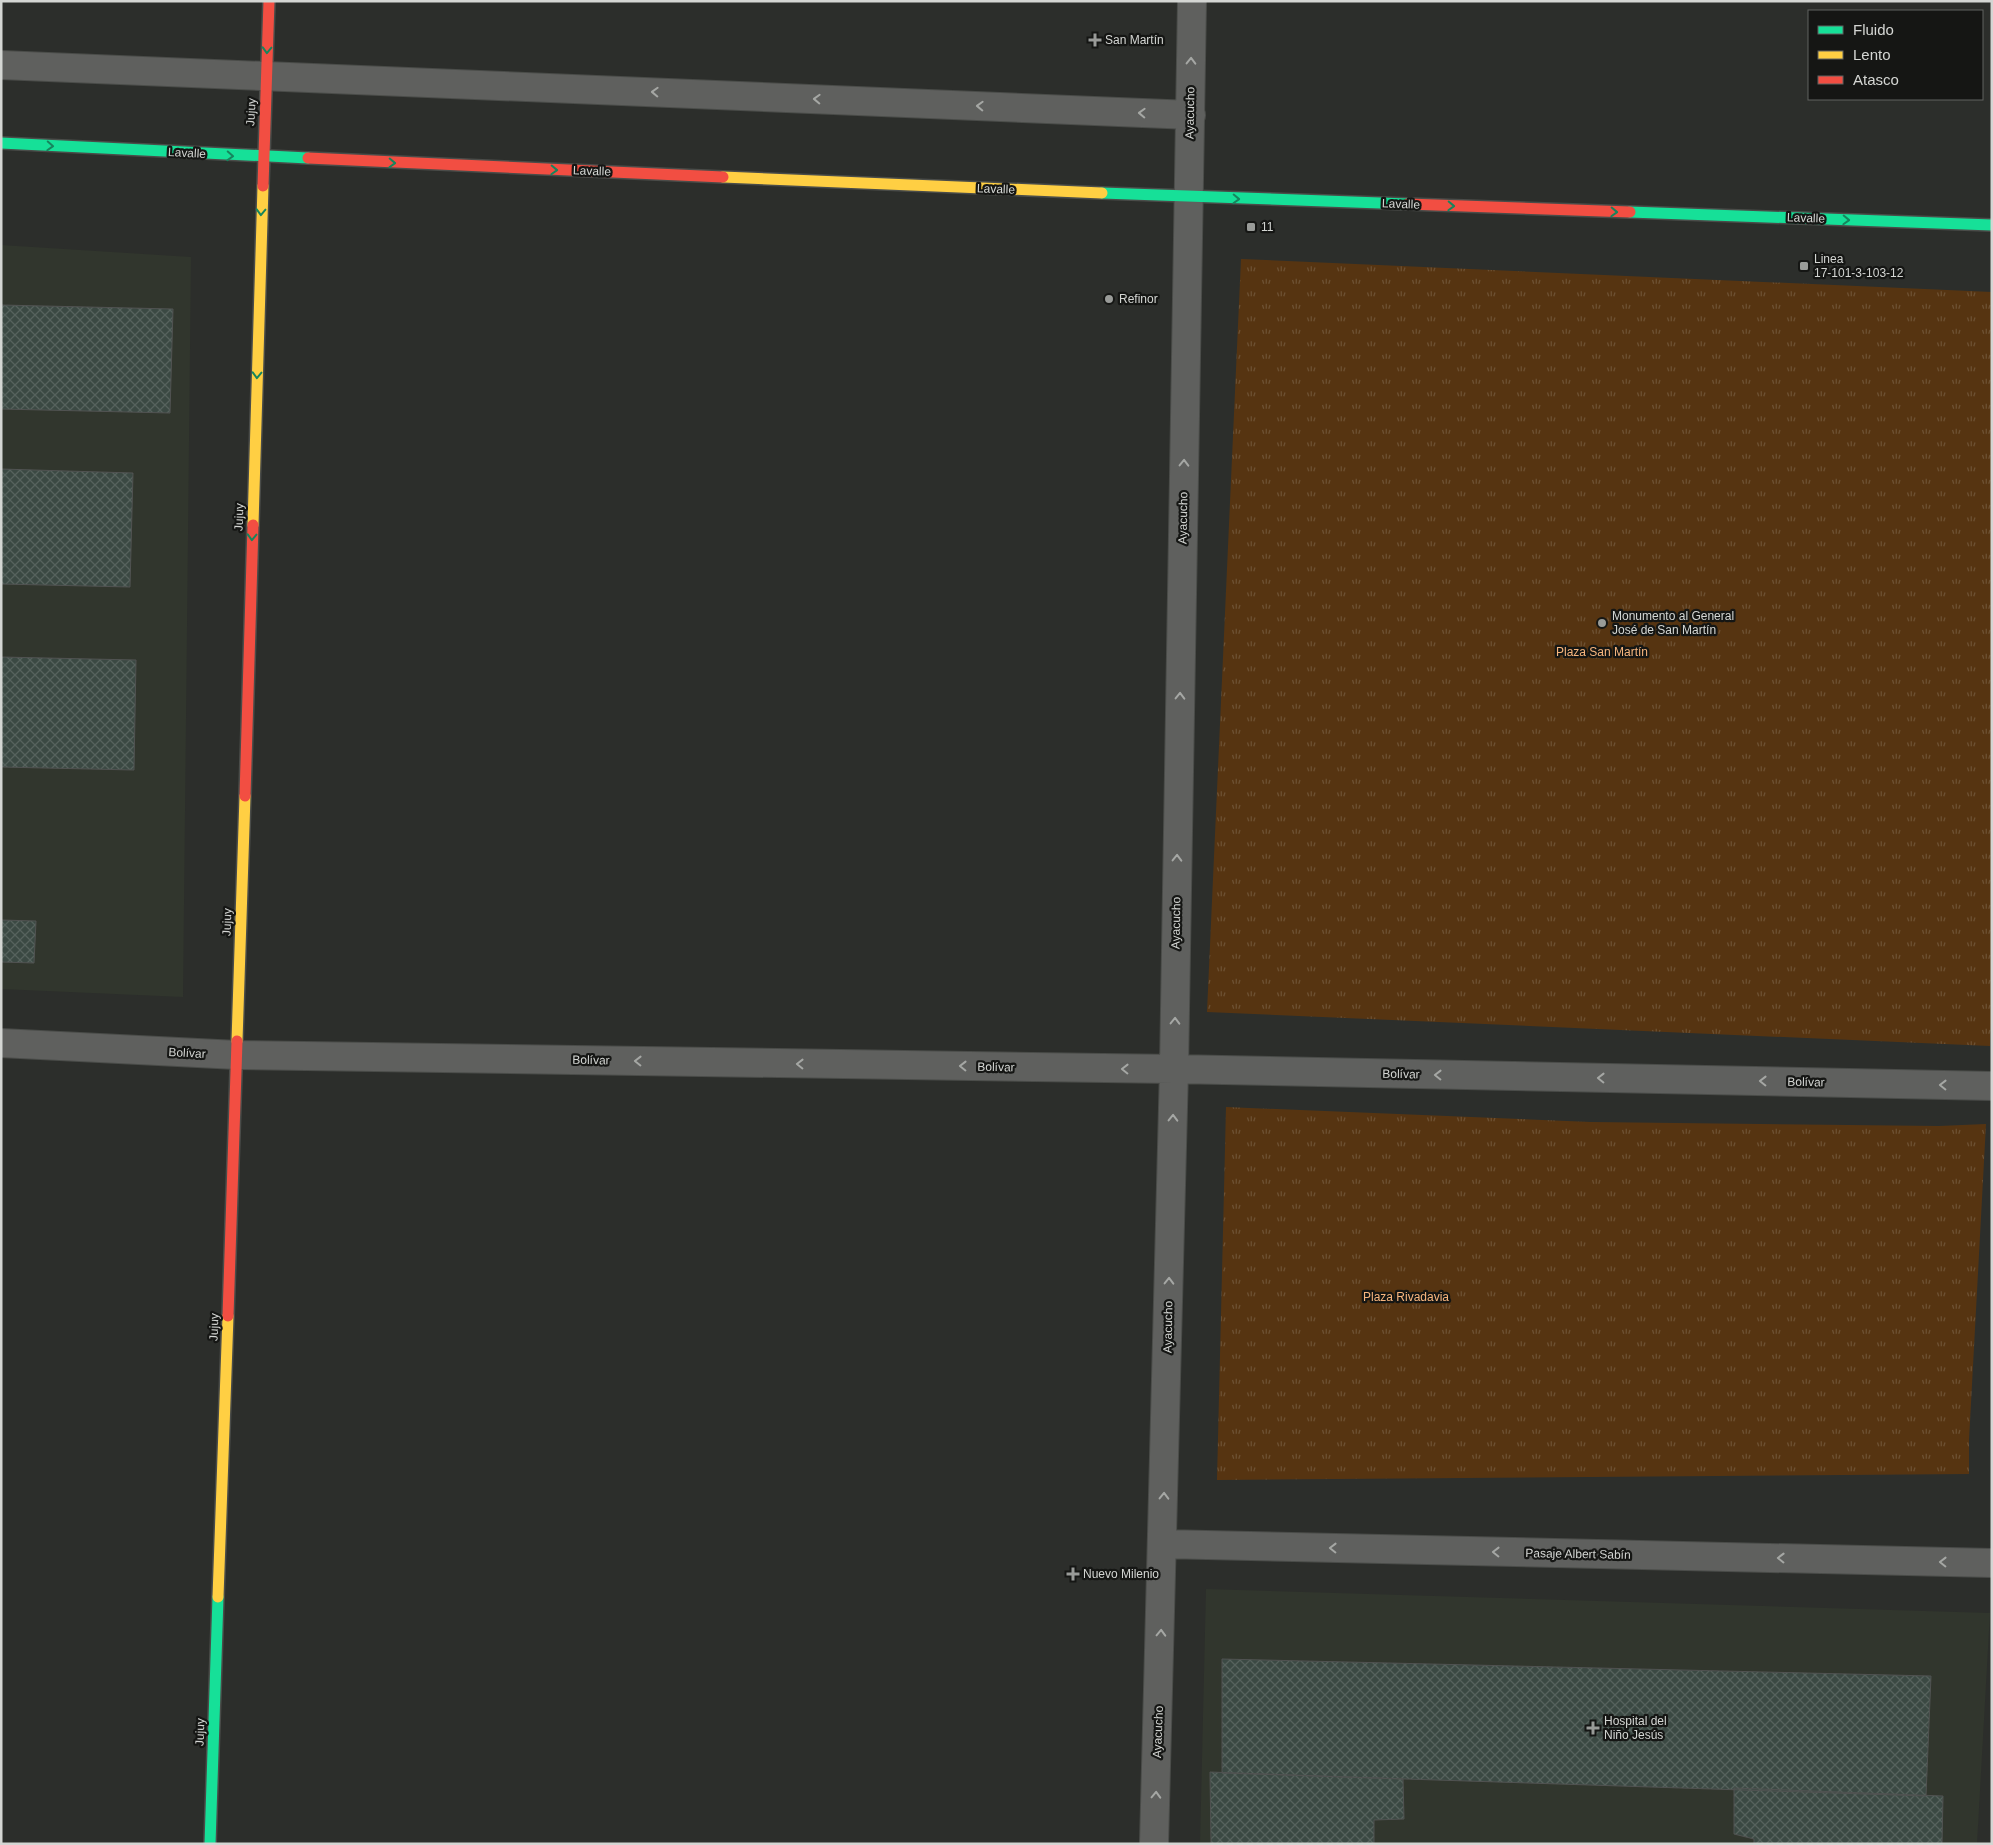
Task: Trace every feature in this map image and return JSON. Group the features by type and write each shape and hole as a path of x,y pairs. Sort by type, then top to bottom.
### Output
{"street":[{"name":"Jujuy","path":"210,1844 237,1055 269,1"},
{"name":"Ayacucho","path":"1154,1844 1174,1069 1192,1"},
{"path":"1,65 1191,115"},
{"name":"Lavalle","path":"1,144 1188,197 1992,225"},
{"name":"Bolívar","path":"1,1043 237,1055 1174,1069 1992,1086"},
{"name":"Pasaje Albert Sabín","path":"1163,1544 1992,1563"}],"shaded area":[{"path":"1,245 191,257 183,997 1,989"},
{"name":"Hospital del Niño Jesús","path":"1206,1589 1990,1613 1977,1844 1200,1844"}],"green space":[{"name":"Plaza San Martín","path":"1241,259 1992,292 1992,999 1990,1046 1207,1012"},
{"name":"Plaza Rivadavia","path":"1226,1107 1591,1122 1939,1126 1986,1124 1969,1440 1969,1474 1217,1480"}],"building":[{"path":"1,305 173,309 170,413 1,409"},
{"path":"1,469 133,473 130,587 1,584"},
{"path":"1,657 136,660 134,770 1,767"},
{"path":"1,920 36,921 34,963 1,962"},
{"path":"1222,1659 1931,1676 1926,1796 1222,1773"},
{"path":"1210,1772 1403,1779 1404,1819 1374,1820 1374,1844 1211,1844"},
{"path":"1734,1788 1943,1796 1942,1844 1754,1844 1754,1839 1734,1834"}],"traffic: fast":[{"path":"1,143 308,158"},
{"path":"1102,193 1408,204"},
{"path":"1630,212 1992,225"},
{"path":"210,1844 218,1597"}],"traffic: slow":[{"path":"723,177 1102,193"},
{"path":"253,525 263,186"},
{"path":"237,1041 245,796"},
{"path":"218,1597 228,1316"}],"traffic: jam":[{"path":"263,186 269,1"},
{"path":"308,158 723,177"},
{"path":"1408,204 1630,212"},
{"path":"245,796 253,525"},
{"path":"228,1316 237,1041"}],"place":[{"name":"San Martín","path":"1095,40"},
{"name":"11","path":"1251,227"},
{"name":"Linea 17-101-3-103-12","path":"1804,266"},
{"name":"Refinor","path":"1109,299"},
{"name":"Monumento al General José de San Martín","path":"1602,623"},
{"name":"Nuevo Milenio","path":"1073,1574"},
{"name":"Hospital del Niño Jesús","path":"1593,1728"}]}
